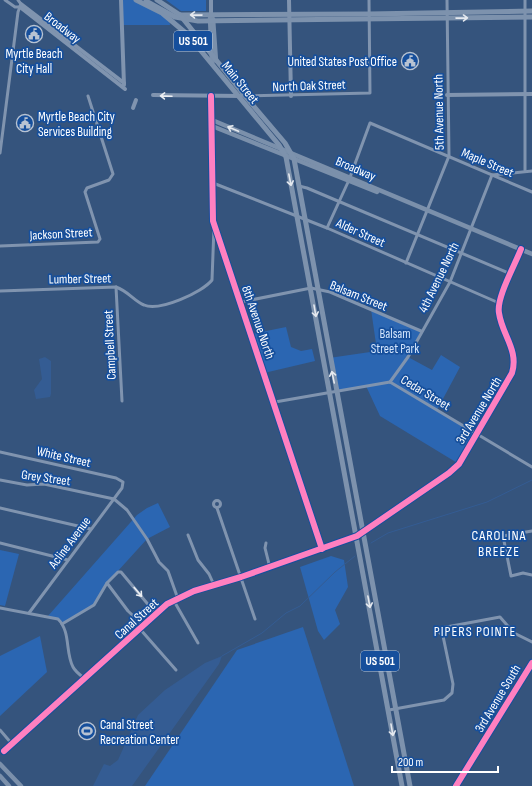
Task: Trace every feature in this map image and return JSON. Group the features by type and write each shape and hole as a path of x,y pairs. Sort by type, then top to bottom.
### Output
{"main road":[{"name":"Main Street","path":"136,0 162,13 174,22 214,62 285,143 294,159"},
{"path":"144,0 175,17 184,20 215,21 289,17"},
{"path":"157,0 180,15 369,17 532,11"},
{"name":"Main Street","path":"180,15 211,54 214,62 238,96 286,157"},
{"path":"211,15 215,21 214,62"},
{"path":"211,15 209,21 211,54"},
{"path":"447,15 532,17"},
{"name":"Broadway","path":"212,120 531,254"},
{"name":"Broadway","path":"212,126 286,157 349,178"},
{"name":"US 501","path":"286,157 357,536 392,710 410,786"},
{"name":"US 501","path":"294,159 362,533 392,710 402,786"},
{"name":"3rd Avenue South","path":"456,786 532,663"},
{"path":"0,764 21,786"},
{"path":"0,776 9,786"}],"street":[{"name":"Broadway","path":"5,0 15,7 20,6"},
{"name":"Broadway","path":"18,0 20,6 124,83 125,89 62,38"},
{"path":"121,0 124,83"},
{"path":"211,0 211,15"},
{"path":"289,0 291,96"},
{"path":"369,0 369,17"},
{"name":"5th Avenue North","path":"406,263 449,156 447,95 447,0"},
{"path":"525,0 525,170"},
{"path":"0,153 20,6"},
{"name":"North Oak Street","path":"153,95 291,96 370,93 369,17"},
{"path":"447,95 532,94"},
{"name":"Jackson Street","path":"0,246 98,242 100,239 85,192 87,188 109,180 113,174 88,96"},
{"name":"8th Avenue North","path":"210,96 212,120 214,225 275,402 322,549"},
{"path":"133,108 136,100"},
{"name":"Maple Street","path":"349,178 370,123 532,192"},
{"path":"492,175 525,170 532,171"},
{"name":"4th Avenue North","path":"390,382 408,357 421,331 450,282 492,175"},
{"path":"327,228 349,178"},
{"name":"Alder Street","path":"213,183 327,228 499,303"},
{"path":"298,186 307,188 512,274"},
{"name":"Lumber Street","path":"0,291 116,287 127,292 140,303 151,307 172,302 208,284 212,280 214,225"},
{"path":"531,254 532,248"},
{"path":"499,303 521,249"},
{"name":"Campbell Street","path":"116,287 122,401"},
{"name":"Balsam Street","path":"240,302 311,288 330,292 421,331"},
{"name":"3rd Avenue North","path":"357,536 449,474 459,464 475,433 510,379 514,366 512,348 499,313 499,303"},
{"name":"Cedar Street","path":"275,402 390,382 532,467"},
{"name":"White Street","path":"0,452 116,478 123,482"},
{"name":"Grey Street","path":"0,480 27,485 44,484 114,499"},
{"name":"Acline Avenue","path":"29,613 122,488 123,482"},
{"path":"114,499 127,510 147,539 158,562 168,571 176,600 198,643"},
{"path":"0,508 91,529"},
{"path":"217,508 255,619"},
{"path":"532,530 503,536 511,576 523,573 532,575"},
{"path":"188,535 198,560 209,574 214,585"},
{"name":"Canal Street","path":"4,751 156,614 176,600 194,591 270,568 357,536"},
{"path":"0,543 68,560"},
{"path":"266,543 265,548 270,568"},
{"path":"62,624 94,605 107,583 118,572 121,572 156,614"},
{"path":"107,583 128,612 144,626"},
{"path":"0,609 55,618 62,624 73,667 84,678"},
{"path":"392,710 444,700 452,693 453,684 443,636 440,632 441,628 500,617 514,633 532,642"},
{"path":"140,629 176,670"},
{"path":"0,730 12,744"}],"green space":[{"path":"121,0 136,0 169,18 170,25 121,25"},
{"path":"166,0 206,0 206,11 181,11"},
{"name":"Balsam Street Park","path":"371,309 421,331 408,357 432,370 441,355 460,367 437,410 475,433 459,464 380,416 366,386 336,392 329,358 377,351"},
{"path":"286,327 291,347 301,351 312,349 315,361 264,373 251,334"},
{"path":"158,503 170,527 147,539 107,583 94,605 62,624 55,618 48,616 137,515"},
{"path":"0,550 19,554 5,606 0,605"},
{"path":"331,556 344,560 348,587 335,610 340,624 324,640 318,631 300,567"},
{"path":"303,627 354,786 145,786 237,650"},
{"path":"40,636 47,672 0,716 0,656"}],"shaded area":[{"path":"45,357 51,361 51,394 50,397 36,399 34,390 42,379 39,359"},
{"path":"222,656 219,664 132,786 93,786 104,764 110,766 118,760 138,715 165,690 205,663"}],"waterway":[{"path":"371,543 388,533 487,502 532,480"},
{"path":"222,656 262,633 286,613 300,606 335,572 355,556"}],"cycle path":[{"path":"211,96 213,221 322,549"},
{"path":"4,751 167,604 194,591 241,577 357,536 449,473 459,464 512,373 514,365 512,350 501,321 499,307 503,290 521,249"},
{"path":"456,786 532,663"}],"place":[{"name":"Myrtle Beach City Hall","path":"34,34"},
{"name":"United States Post Office","path":"410,61"},
{"name":"Myrtle Beach City Services Building","path":"25,123"},
{"name":"Canal Street Recreation Center","path":"87,731"}],"district":[{"name":"CAROLINA BREEZE","path":"499,544"},
{"name":"PIPERS POINTE","path":"475,631"}]}
